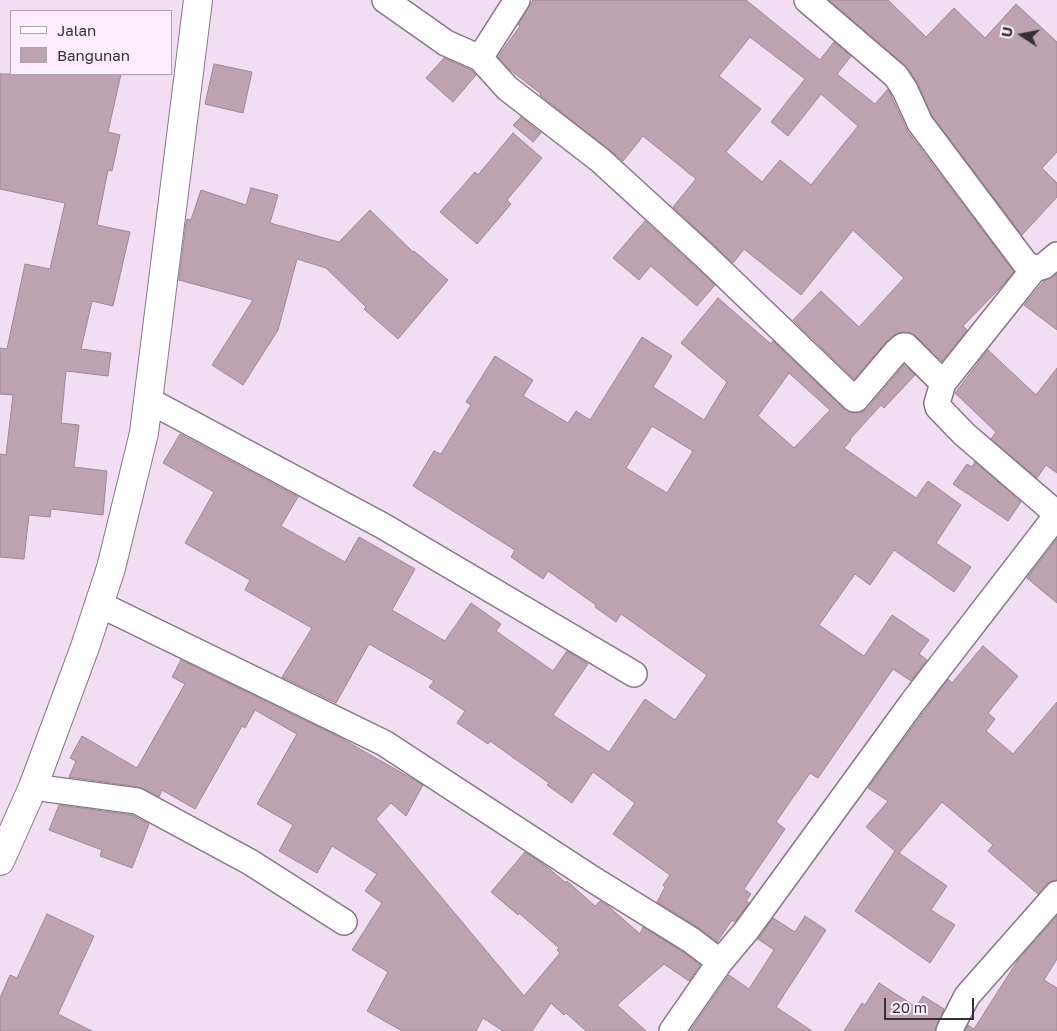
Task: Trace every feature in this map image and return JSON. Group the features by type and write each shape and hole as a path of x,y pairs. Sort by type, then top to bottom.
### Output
{"main road":[{"path":"0,861 34,787 85,647 111,568 144,433 198,0"}],"street":[{"path":"385,0 446,43 480,58 507,88 600,160 705,256 854,399 903,346 906,346 944,383"},
{"path":"480,58 517,0"},
{"path":"807,0 896,76 905,90 920,123 1025,263 1034,269"},
{"path":"672,1031 720,962 746,931 912,703 1057,514 964,434 938,407 937,403 944,383 1034,269 1044,266 1057,255"},
{"path":"148,400 383,526 634,674"},
{"path":"99,604 384,743 594,880 691,940 720,962"},
{"path":"34,787 137,801 250,862 344,922"},
{"path":"949,1031 967,996 1057,894"}],"building":[{"path":"533,0 746,0 820,60 834,42 851,56 837,74 875,104 888,89 908,132 1014,272 963,326 967,330 942,361 916,336 902,332 894,335 887,341 854,379 793,320 821,291 859,327 904,278 853,230 801,295 744,249 733,263 673,207 696,179 643,136 623,161 540,95 509,69 498,57 520,26 518,24","holes":["750,37 805,79 771,122 788,136 821,94 858,126 811,185 780,160 762,182 726,152 761,109 719,76"]},
{"path":"829,0 888,0 926,37 954,8 985,38 1016,4 1057,42 1057,152 1042,168 1057,183 1057,197 1022,235 932,116 918,84 908,68"},
{"path":"444,58 471,70 476,75 453,102 426,78"},
{"path":"214,64 252,72 243,113 205,104"},
{"path":"0,74 121,75 108,132 120,135 112,171 108,170 97,225 130,232 113,306 92,301 81,349 111,353 108,376 66,371 61,423 79,425 74,467 107,471 103,515 51,509 50,517 29,515 24,559 0,557 0,454 6,455 13,395 0,394 0,348 7,349 25,264 50,269 65,203 0,189"},
{"path":"521,117 541,133 533,142 513,125"},
{"path":"513,133 542,158 507,200 511,204 477,244 440,212 475,172 478,175"},
{"path":"251,188 278,195 270,223 339,242 370,210 413,252 448,280 398,339 364,309 366,307 326,268 297,259 278,330 243,385 212,365 253,300 179,280 186,223 187,219 191,220 201,190 246,205"},
{"path":"645,221 715,285 697,306 651,266 639,280 613,258"},
{"path":"1057,274 1057,330 1024,305 1044,281"},
{"path":"718,298 771,344 773,341 844,409 853,413 862,412 867,409 904,365 915,375 884,408 881,405 844,448 916,498 928,481 961,505 936,543 971,567 954,592 894,550 870,585 855,574 819,625 864,656 892,615 929,640 919,654 927,660 911,681 893,669 818,778 810,773 776,822 785,829 744,889 751,894 746,901 749,903 735,922 732,920 717,942 699,928 657,902 665,887 663,885 670,875 613,834 635,803 593,772 572,803 547,785 549,783 490,741 488,744 457,723 465,711 429,687 434,681 369,644 336,703 282,677 312,628 245,590 250,580 185,543 214,492 163,463 180,434 298,497 281,526 345,562 359,537 415,569 392,610 445,641 471,603 501,624 496,631 553,671 567,651 588,664 553,715 609,752 645,699 675,720 707,675 621,614 616,622 595,607 596,605 548,571 543,579 511,557 515,550 413,486 434,451 441,454 471,405 466,402 495,356 533,380 523,396 568,423 576,411 590,420 642,337 672,356 653,387 704,420 727,382 681,343","holes":["789,373 830,410 794,448 758,416","652,426 693,451 667,493 626,468"]},
{"path":"988,350 1036,395 1057,368 1057,473 1046,465 1037,478 991,439 996,432 955,393"},
{"path":"975,462 1021,502 1008,521 953,484 967,464 972,467"},
{"path":"1057,539 1057,603 1027,578"},
{"path":"983,646 1018,676 988,713 995,719 986,731 1013,754 1057,702 1057,880 1047,884 1038,894 988,851 993,845 942,802 899,853 947,886 931,910 955,925 930,963 855,911 895,851 866,827 888,801 868,788 948,679 952,683"},
{"path":"181,660 339,737 423,785 406,816 391,803 376,819 524,996 560,953 557,950 559,948 519,913 518,915 491,892 525,852 566,883 567,881 595,906 600,901 640,934 643,927 700,965 689,981 664,964 617,1005 646,1031 586,1031 566,1013 564,1015 551,1003 532,1031 503,1031 483,1018 476,1031 402,1031 367,1011 388,972 352,950 382,903 365,891 377,874 332,846 317,873 279,851 293,825 257,804 297,734 255,710 245,728 242,726 195,809 162,790 159,797 139,787 69,777 76,761 70,758 82,736 137,768 185,684 172,677"},
{"path":"59,805 132,815 149,824 132,868 100,856 102,850 49,830"},
{"path":"47,914 94,936 58,1014 92,1031 0,1031 0,998 10,975 17,978"},
{"path":"805,916 826,930 776,1007 812,1031 690,1031 729,975 749,989 774,950 758,939 773,918 795,932"},
{"path":"1057,916 1057,959 1044,980 1057,988 1057,1031 965,1031 968,1025 974,1029 1018,960"},
{"path":"879,983 916,1007 923,996 944,1009 935,1031 844,1031 862,1003 865,1005"}]}
